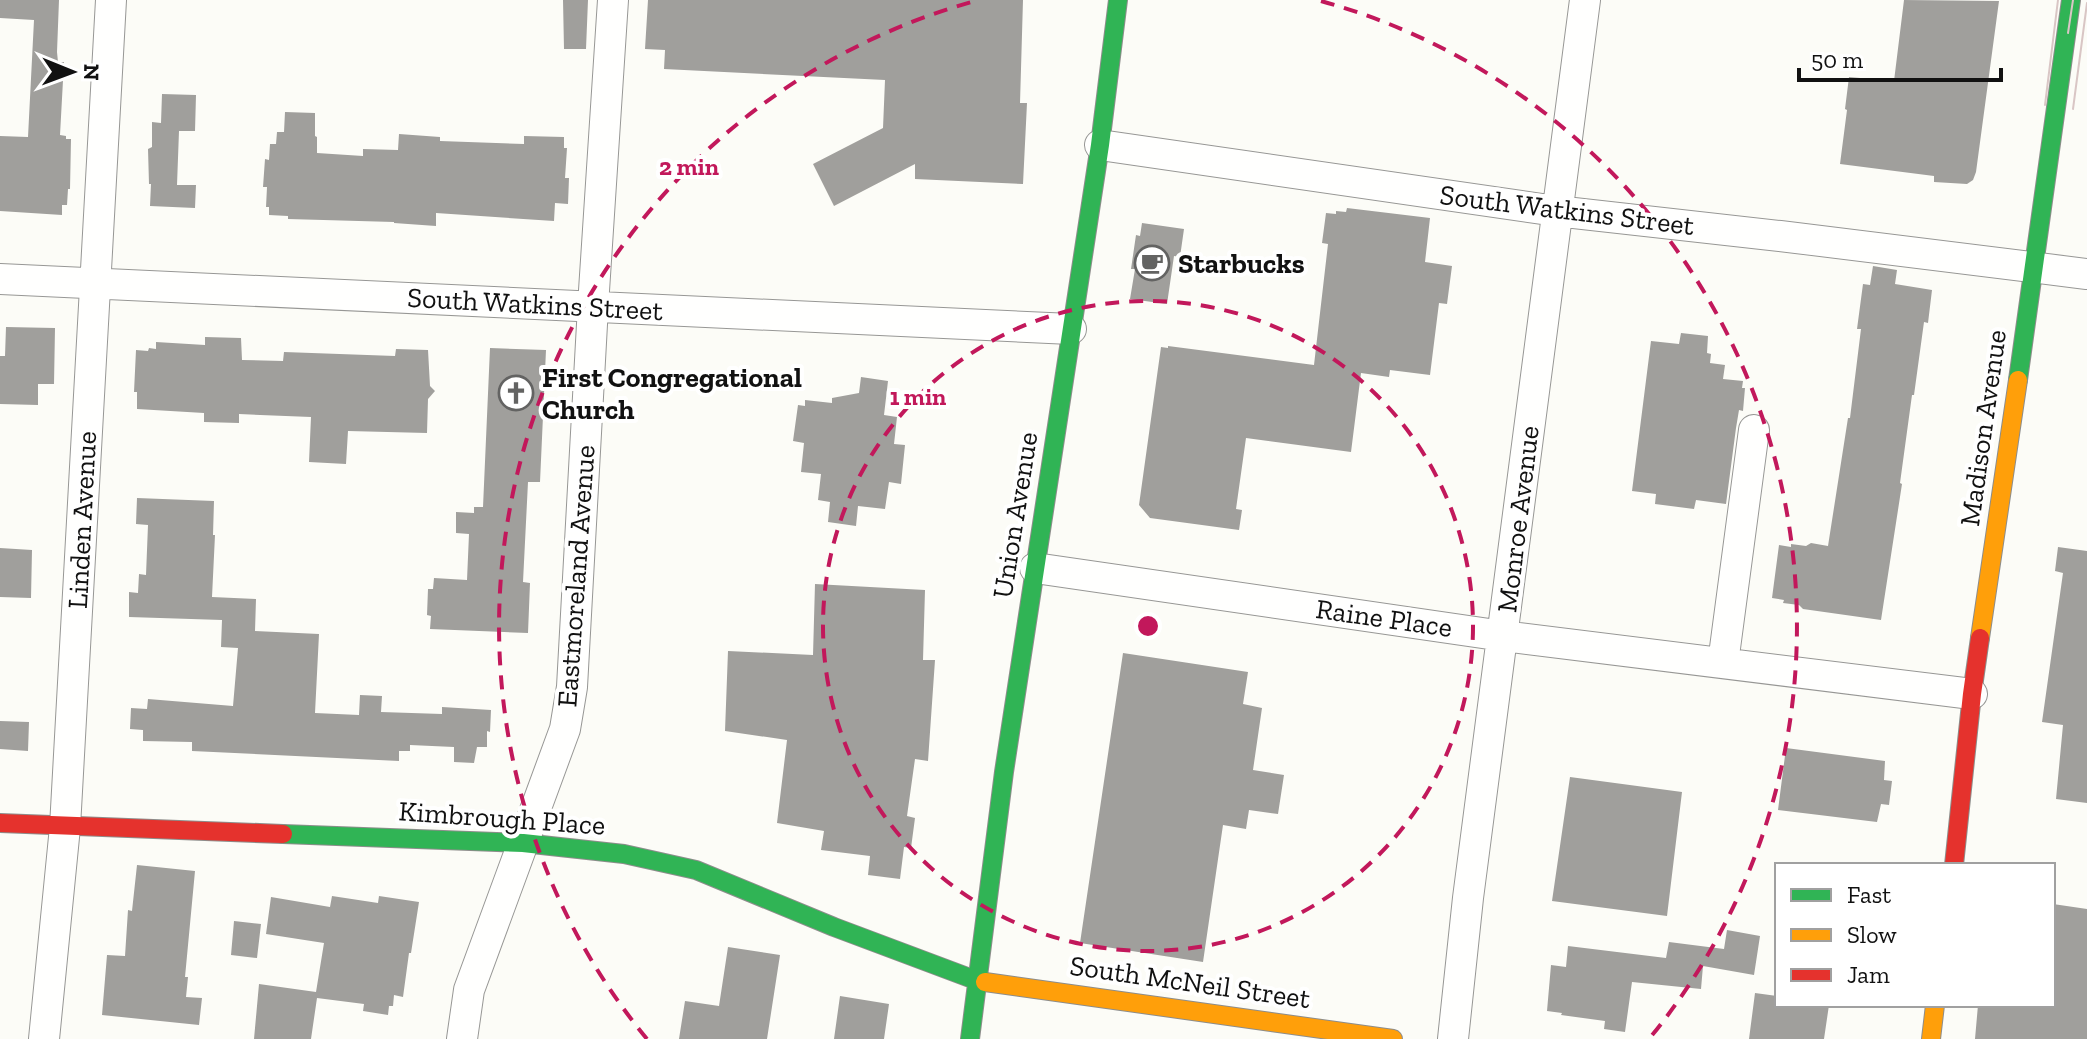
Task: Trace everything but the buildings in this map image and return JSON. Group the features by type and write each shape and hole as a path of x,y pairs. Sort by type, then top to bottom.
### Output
{"street":[{"name":"Linden Avenue","path":"44,1039 65,827 111,0"},
{"name":"Eastmoreland Avenue","path":"462,1039 469,990 565,729 572,687 613,0"},
{"name":"Union Avenue","path":"970,1039 1004,772 1100,145 1118,0"},
{"name":"Monroe Avenue","path":"1453,1039 1468,898 1585,0"},
{"name":"Madison Avenue","path":"1954,863 1972,694 2071,0"},
{"name":"South Watkins Street","path":"1100,145 1556,211 2087,274"},
{"name":"South Watkins Street","path":"0,279 1071,329"},
{"path":"1723,663 1754,430"},
{"name":"Raine Place","path":"1035,568 1503,636 1972,694"},
{"name":"Kimbrough Place","path":"0,823 523,843 624,854 696,870 834,927 978,981"},
{"name":"South McNeil Street","path":"978,981 1393,1039"},
{"path":"1931,1039 1935,1007"}],"tram line":[{"path":"2045,105 2058,0"},
{"path":"2068,33 2073,0"},
{"path":"2073,109 2087,3"}],"traffic: fast":[{"path":"970,1039 1004,772 1100,145 1118,0"},
{"path":"2018,380 2071,0"},
{"path":"283,834 523,843 624,854 696,870 834,927 985,982"}],"traffic: slow":[{"path":"1980,638 2018,380"},
{"path":"985,982 1393,1039"},
{"path":"1931,1039 1935,1007"}],"traffic: jam":[{"path":"1954,863 1980,638"},
{"path":"0,823 283,834"}],"place":[{"name":"Starbucks","path":"1152,263"},
{"name":"First Congregational Church","path":"516,393"}]}
